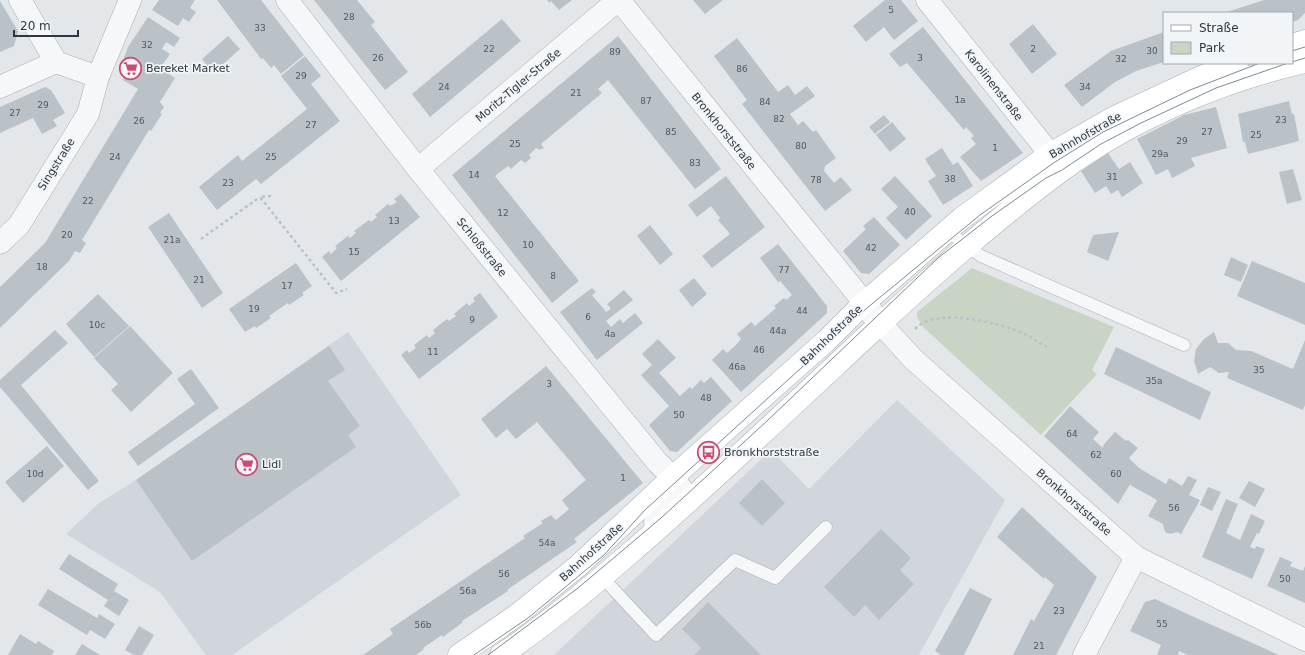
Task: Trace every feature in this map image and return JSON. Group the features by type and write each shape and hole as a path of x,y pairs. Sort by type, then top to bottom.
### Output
{"main road":[{"path":"1293,45 1305,41"},
{"name":"Bahnhofstraße","path":"459,655 517,615 678,484 826,342 873,314 967,246 1056,162 1111,138 1180,104 1265,71 1305,62"},
{"name":"Bahnhofstraße","path":"501,655 528,637 602,577 692,500 873,314 947,231 1056,162 1113,118 1201,77 1234,64"}],"street":[{"path":"20,0 56,62 98,77"},
{"name":"Singstraße","path":"0,243 19,225 88,114 98,77 130,0"},
{"name":"Schloßstraße","path":"287,0 418,169 658,463 678,484"},
{"name":"Moritz-Tigler-Straße","path":"418,169 618,0"},
{"name":"Bronkhorststraße","path":"618,0 873,314 913,359 1136,557 1305,640"},
{"name":"Karolinenstraße","path":"927,0 1056,162"},
{"path":"0,87 56,62"},
{"name":"Bahnhofstraße","path":"636,548 678,484"},
{"path":"1084,655 1136,557"}],"lane":[{"path":"947,231 981,256 1184,344"},
{"path":"602,577 656,635 735,560 775,578 826,527"}],"path":[{"path":"201,239 260,197 271,196"},
{"path":"260,197 336,292 347,289"},
{"path":"900,346 919,326 940,317 983,321 1022,333 1047,347"}],"shaded area":[{"path":"348,332 461,495 232,655 206,655 160,592 66,534 99,503 136,480"},
{"path":"897,400 1005,500 919,655 554,655 771,450 809,489"}],"green space":[{"path":"972,268 1114,327 1092,370 1097,374 1041,435 924,328 917,317 917,312"}],"building":[{"path":"159,0 195,0 190,8 196,12 189,22 183,18 178,26 152,10"},
{"path":"217,0 261,0 304,55 281,74 274,65 271,68 263,58 261,59"},
{"path":"314,0 357,0 375,22 371,25 408,72 385,90"},
{"path":"547,0 572,0 559,10 551,1 549,3"},
{"path":"693,0 723,0 705,14"},
{"path":"885,0 901,0 918,21 894,40 884,27 866,42 853,26"},
{"path":"1264,0 1305,0 1305,13 1298,20 1293,22 1293,12 1227,12"},
{"path":"0,1 18,31 14,46 0,52"},
{"path":"148,17 180,38 174,47 166,42 162,49 170,54 160,68 175,78 160,102 164,107 160,113 162,114 151,131 149,130 82,240 86,243 80,253 75,251 69,261 0,328 0,287 45,243 138,89 123,80 126,72 122,64 128,47"},
{"path":"502,19 521,41 430,117 412,94"},
{"path":"1033,24 1057,54 1032,74 1009,44"},
{"path":"923,27 1023,153 981,181 960,157 976,144 971,138 974,136 966,127 964,130 907,63 900,67 889,54"},
{"path":"1163,32 1163,62 1136,71 1115,82 1082,107 1064,85 1111,51"},
{"path":"228,36 240,49 213,73 202,59"},
{"path":"618,36 721,169 695,189 608,80 598,89 602,93 541,144 544,148 540,150 536,148 529,155 531,158 525,163 521,160 511,169 508,166 495,176 579,281 552,303 452,175"},
{"path":"737,38 778,92 788,85 795,95 807,86 815,96 790,114 798,125 803,121 813,132 816,130 836,158 825,166 824,171 834,183 841,177 852,190 825,211 742,104 747,100 714,56"},
{"path":"305,56 321,76 311,84 340,121 261,184 256,179 217,210 199,187 238,155 242,161 307,109 281,76"},
{"path":"45,87 51,90 65,113 53,120 57,126 42,134 33,118 0,133 0,107"},
{"path":"1289,101 1292,114 1294,114 1299,141 1248,154 1245,142 1243,142 1238,114"},
{"path":"1216,107 1227,148 1191,158 1195,166 1172,178 1168,169 1156,175 1137,139 1184,115"},
{"path":"884,115 890,122 875,134 869,127"},
{"path":"892,122 906,139 890,152 876,135"},
{"path":"942,148 953,165 958,162 973,186 943,205 928,181 936,176 925,159"},
{"path":"1108,153 1119,169 1130,162 1143,183 1122,197 1118,190 1111,194 1106,186 1095,193 1081,171"},
{"path":"1293,169 1302,200 1287,204 1279,172"},
{"path":"726,176 765,227 712,268 702,256 730,234 718,220 720,218 711,206 697,217 688,205"},
{"path":"895,176 932,216 906,240 886,218 898,207 881,189"},
{"path":"401,194 420,217 341,281 322,257 329,251 331,254 337,248 335,246 348,236 350,238 356,233 354,231 369,220 371,222 377,217 375,215 388,204 390,206 397,202 394,199"},
{"path":"169,213 223,293 202,308 148,227"},
{"path":"874,217 900,245 869,274 861,273 843,251 866,229 863,226"},
{"path":"650,225 673,254 660,265 637,236"},
{"path":"1119,232 1108,261 1087,252 1093,235"},
{"path":"778,244 827,306 827,313 741,392 712,360 723,349 727,353 736,345 741,339 737,334 751,322 755,326 776,308 774,306 784,298 786,300 792,295 780,281 778,282 760,258"},
{"path":"1231,257 1248,265 1241,282 1224,275"},
{"path":"1252,261 1305,283 1305,325 1237,296"},
{"path":"296,263 312,286 302,293 304,295 289,305 288,303 269,316 271,318 256,328 255,326 245,332 229,309"},
{"path":"694,278 707,294 692,307 679,290"},
{"path":"592,288 596,292 592,295 606,312 611,309 607,304 624,290 633,300 606,321 611,327 620,319 623,323 635,313 643,323 597,360 560,312"},
{"path":"480,293 498,317 419,379 401,355 407,350 409,353 416,348 414,345 427,335 429,338 435,333 433,330 447,319 449,321 456,316 454,314 467,303 469,306 475,301 473,298"},
{"path":"98,294 129,326 94,357 66,324"},
{"path":"130,326 173,373 131,412 111,390 118,384 94,358"},
{"path":"55,330 68,343 21,385 99,481 88,490 0,387 0,380"},
{"path":"1214,332 1218,343 1228,343 1236,350 1251,351 1293,369 1305,340 1305,405 1303,410 1227,378 1229,372 1219,373 1210,367 1198,374 1194,361 1196,349 1204,339"},
{"path":"658,339 676,358 659,373 680,396 690,387 692,389 701,380 704,383 711,377 732,401 677,452 670,451 649,425 669,406 641,375 652,365 642,354"},
{"name":"Lidl","path":"329,346 345,370 328,381 360,426 348,435 356,447 192,561 136,480"},
{"path":"1116,347 1211,392 1200,420 1104,374"},
{"path":"546,366 643,483 574,539 577,542 507,590 508,591 462,621 463,622 443,637 442,635 423,648 424,649 416,655 363,655 393,634 390,629 525,538 523,536 543,523 541,521 551,515 556,520 569,509 562,500 586,480 537,422 516,439 507,429 496,438 481,419"},
{"path":"191,369 219,408 138,466 128,452 195,404 177,379"},
{"path":"1070,406 1099,432 1093,439 1103,448 1104,444 1115,432 1138,448 1129,458 1139,468 1166,484 1169,478 1182,486 1188,476 1197,480 1189,495 1200,500 1181,534 1177,532 1170,534 1165,532 1163,524 1148,516 1157,500 1130,485 1134,478 1118,504 1044,436"},
{"path":"47,446 64,466 23,503 5,482"},
{"path":"762,479 785,503 762,526 739,503"},
{"path":"1249,481 1265,489 1255,507 1239,498"},
{"path":"1208,487 1221,492 1212,511 1200,505"},
{"path":"1226,499 1238,504 1226,533 1240,540 1251,514 1265,521 1259,534 1257,533 1250,547 1255,549 1256,546 1265,549 1252,579 1202,557"},
{"path":"1022,507 1097,577 1056,655 1013,655 1031,619 1034,621 1054,585 1045,577 1044,579 997,537"},
{"path":"881,529 911,558 900,570 914,584 879,620 865,605 854,617 824,587"},
{"path":"69,554 118,584 114,591 129,600 119,616 104,606 108,600 59,569"},
{"path":"1280,557 1292,562 1290,566 1303,571 1305,566 1305,603 1267,586"},
{"path":"970,588 992,599 964,655 941,655 935,651"},
{"path":"48,589 97,618 99,614 115,624 105,639 90,630 87,635 38,605"},
{"path":"1155,599 1279,655 1188,655 1179,651 1178,655 1157,655 1161,645 1130,631 1145,602"},
{"path":"708,602 761,655 694,655 701,648 682,629"},
{"path":"139,626 154,635 142,655 134,655 125,650"},
{"path":"20,634 36,644 38,641 54,651 52,655 8,655"},
{"path":"82,644 100,655 75,655"}],"tram line":[{"path":"1293,51 1305,47"},
{"path":"1293,62 1305,58"},
{"path":"474,655 528,618 604,555 645,510 867,308 980,215 1055,162 1103,132 1190,90 1257,64"},
{"path":"488,655 578,588 661,518 767,421 938,258 992,216 1046,178 1062,170 1101,144 1141,123 1216,88 1285,64"}],"place":[{"name":"Bereket Market","path":"130,68"},
{"name":"Bronkhorststraße","path":"709,452"},
{"name":"Lidl","path":"246,464"}]}
